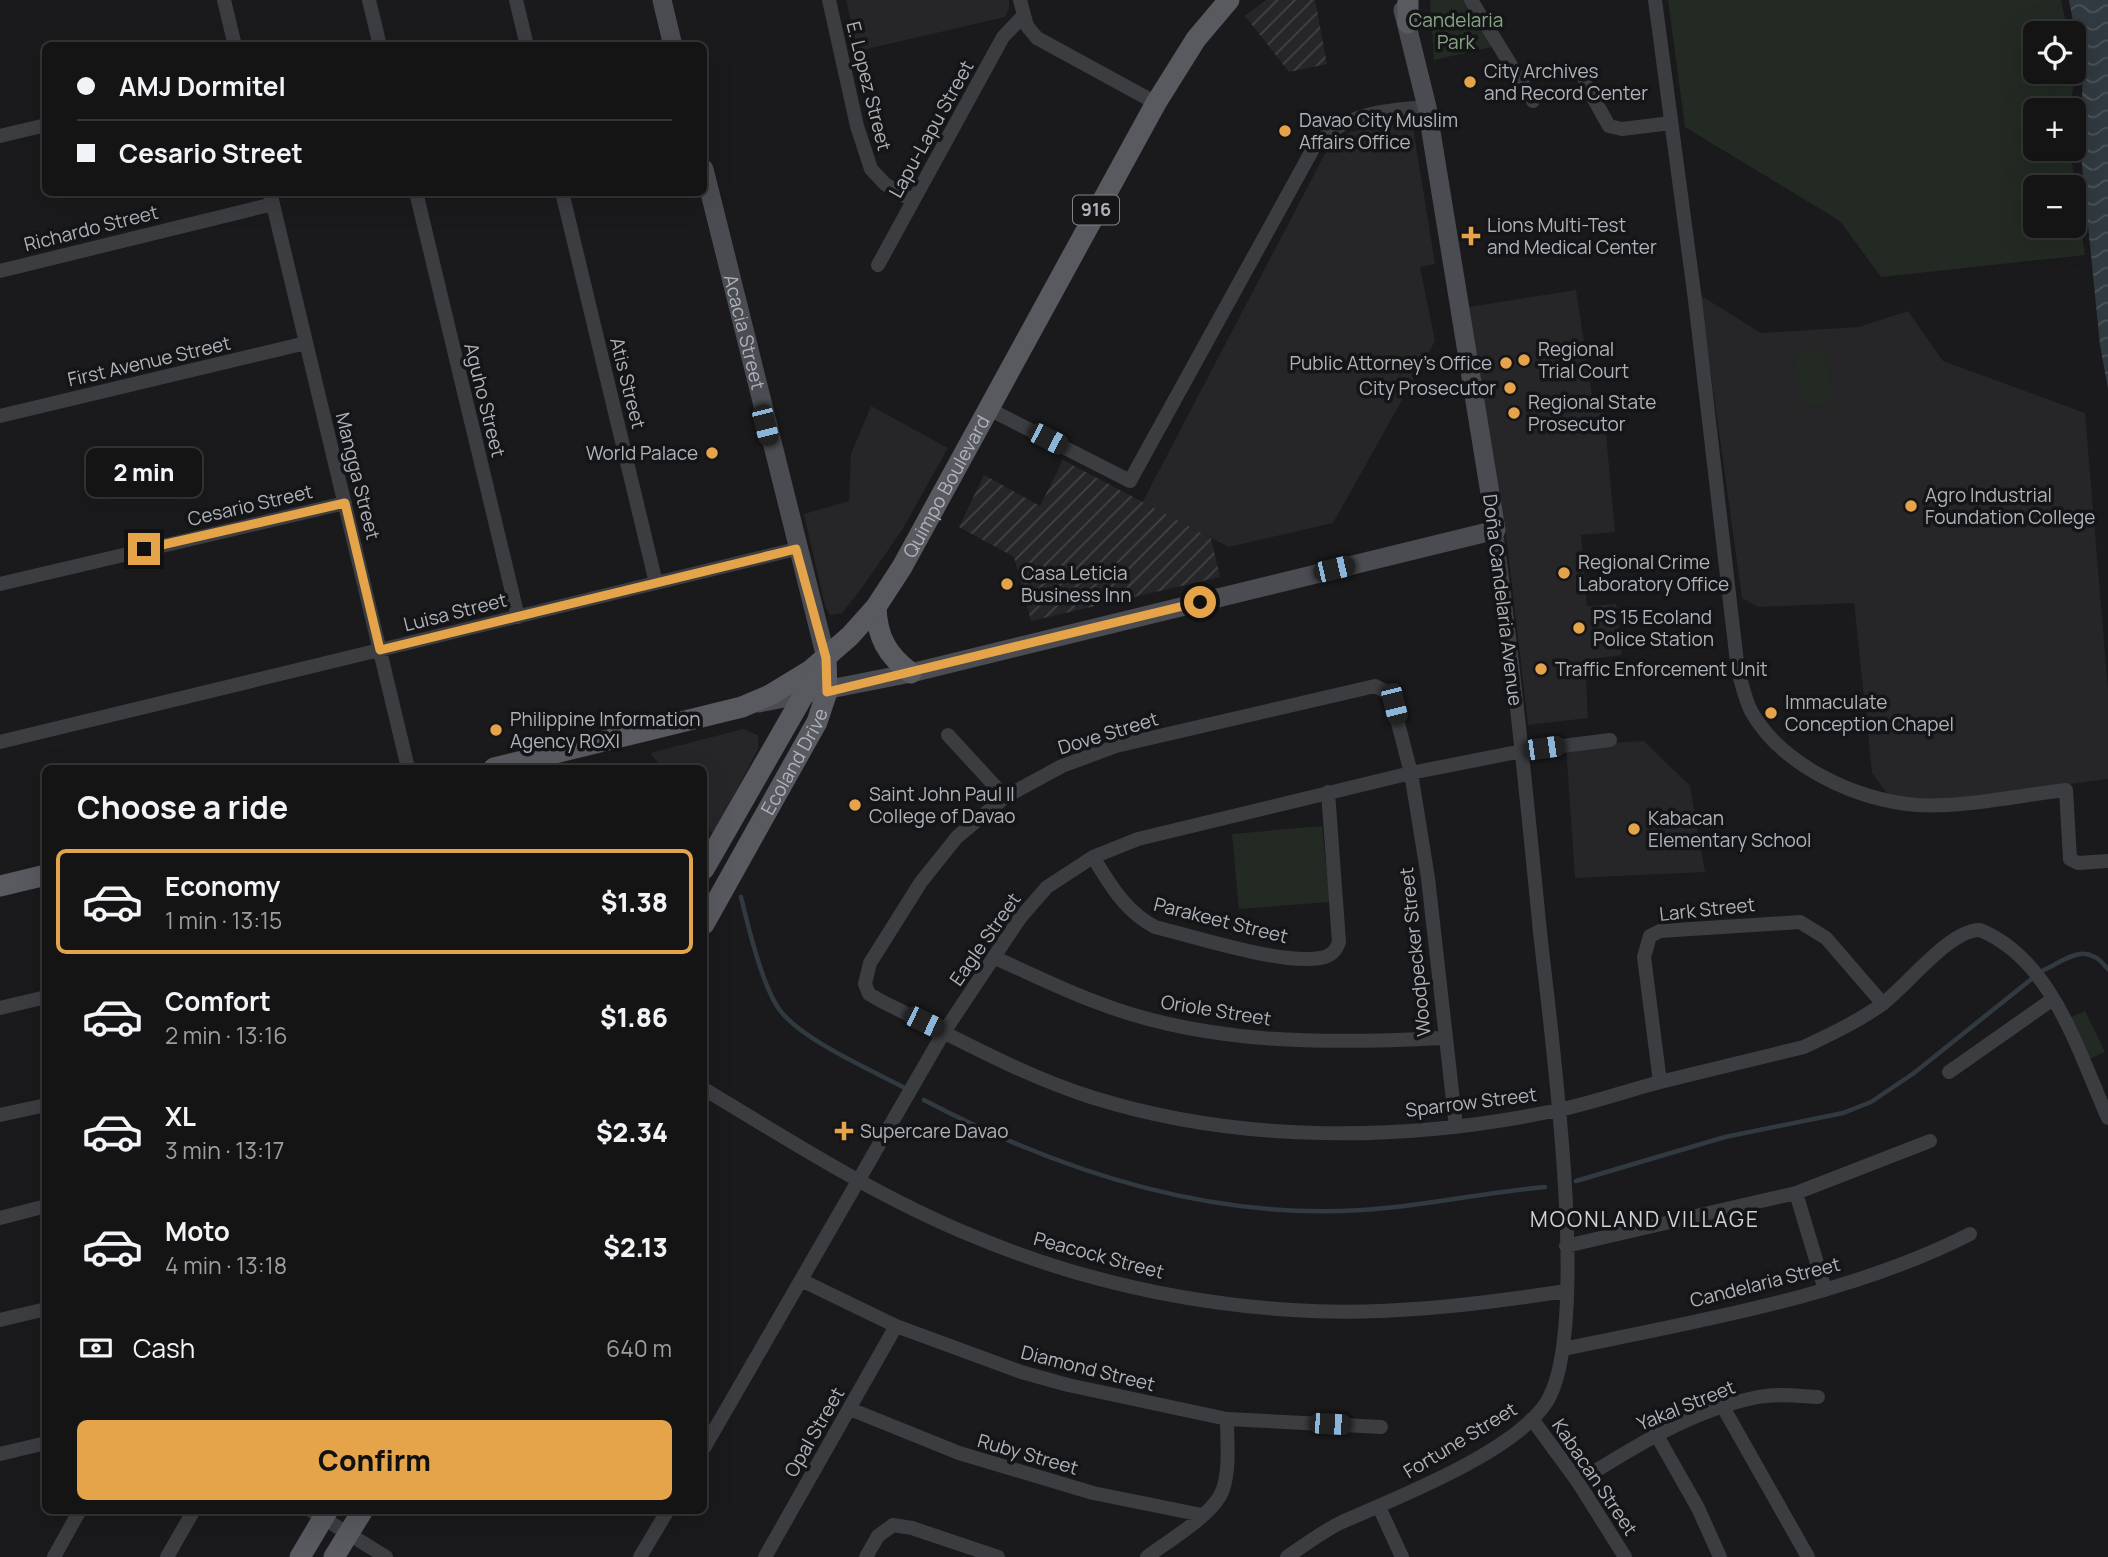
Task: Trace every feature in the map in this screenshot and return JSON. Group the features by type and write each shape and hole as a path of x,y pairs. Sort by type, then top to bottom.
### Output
{"main road":[{"name":"Quimpo Boulevard","path":"520,765 546,762 751,704 792,683 826,658 876,607 902,567 1156,103 1196,39 1229,0"},
{"path":"1408,23 1409,0"},
{"path":"876,607 883,643 894,659 911,673"},
{"name":"Ecoland Drive","path":"707,919 814,729 827,692 826,658"},
{"name":"Ecoland Drive","path":"707,864 799,697 826,658"},
{"path":"0,886 42,877"},
{"path":"300,1557 320,1514"},
{"path":"334,1557 360,1514"}],"street":[{"path":"224,0 234,42"},
{"path":"369,0 379,42"},
{"path":"516,0 526,42"},
{"path":"662,0 672,42"},
{"name":"E. Lopez Street","path":"829,0 857,126 871,169 884,184 914,201"},
{"path":"1020,0 1023,16 1037,38 1156,103"},
{"name":"Doña Candelaria Avenue","path":"1399,0 1408,23 1427,107 1496,530 1559,1110 1566,1291"},
{"path":"1471,0 1533,101"},
{"path":"1655,0 1738,671 1749,708 1765,731 1782,748 1822,776 1884,800 1919,805 1939,804 2066,790 2070,859 2078,863 2108,861"},
{"name":"Lapu-Lapu Street","path":"878,265 1003,37 1023,16"},
{"path":"1585,83 1609,125 1622,129 1671,123"},
{"path":"987,408 1130,481 1314,147 1334,127 1346,121 1397,109 1427,107"},
{"path":"0,136 42,126"},
{"name":"Acacia Street","path":"707,181 796,549 826,658"},
{"name":"Aguho Street","path":"417,196 518,617"},
{"name":"Atis Street","path":"563,196 656,583"},
{"name":"Richardo Street","path":"0,271 272,198"},
{"name":"Mangga Street","path":"272,198 407,765"},
{"name":"First Avenue Street","path":"0,416 306,343"},
{"name":"Cesario Street","path":"0,584 345,503"},
{"path":"751,704 827,692 911,673 1496,530"},
{"name":"Luisa Street","path":"0,742 796,549"},
{"name":"Dove Street","path":"944,1032 869,994 866,974 921,882 957,837 1004,797 1062,766 1116,746 1366,686 1375,686 1389,693 1411,773"},
{"path":"948,736 1004,797"},
{"name":"Eagle Street","path":"707,1443 944,1032 1020,918 1047,887 1093,857 1138,839 1411,773 1522,751 1610,740"},
{"name":"Woodpecker Street","path":"1411,773 1428,878 1443,1038 1456,1127"},
{"name":"Parakeet Street","path":"1093,857 1123,905 1138,918 1156,927 1271,955 1314,959 1328,956 1336,951 1339,942 1328,792"},
{"name":"Lark Street","path":"1660,1082 1644,957 1650,936 1660,931 1800,922 1826,938 1883,1004"},
{"name":"Sparrow Street","path":"944,1032 1026,1072 1077,1092 1149,1112 1218,1124 1324,1135 1456,1127 1559,1110 1804,1047 1841,1030 1883,1004 1959,936 1973,930 1987,933 2011,950 2034,971 2053,999"},
{"name":"Oriole Street","path":"993,957 1097,1003 1184,1027 1263,1038 1315,1041 1443,1038"},
{"path":"0,1008 42,998"},
{"path":"1949,1072 2053,999 2108,1118"},
{"name":"Peacock Street","path":"707,1091 859,1182 972,1236 1049,1264 1136,1289 1291,1310 1370,1311 1468,1306 1566,1291"},
{"path":"0,1115 42,1106"},
{"path":"1566,1246 1796,1194 1930,1141"},
{"path":"1796,1194 1825,1290"},
{"path":"0,1218 42,1207"},
{"name":"Candelaria Street","path":"1563,1349 1825,1290 1924,1258 1970,1234"},
{"name":"Diamond Street","path":"801,1280 896,1326 1021,1372 1227,1419 1381,1427"},
{"name":"Fortune Street","path":"1287,1557 1339,1524 1421,1489 1504,1440 1532,1419 1555,1385 1563,1349 1566,1291"},
{"path":"0,1320 42,1310"},
{"name":"Opal Street","path":"765,1557 896,1326"},
{"name":"Yakal Street","path":"1578,1482 1656,1434 1723,1407 1760,1396 1818,1397"},
{"path":"1723,1407 1808,1557"},
{"name":"Ruby Street","path":"850,1409 959,1453 1093,1493 1202,1515"},
{"path":"1147,1557 1202,1515 1220,1497 1224,1486 1227,1419"},
{"name":"Kabacan Street","path":"1532,1419 1578,1482 1625,1557"},
{"path":"1656,1434 1698,1508 1720,1557"},
{"path":"0,1454 42,1444"},
{"path":"1380,1507 1402,1557"},
{"path":"54,1557 78,1514"},
{"path":"167,1557 192,1514"},
{"path":"321,1514 386,1557"},
{"path":"640,1557 666,1514"},
{"path":"866,1557 878,1536 893,1525 912,1528 998,1557"}],"shaded area":[{"path":"846,0 1009,0 1009,8 1005,17 858,51"},
{"path":"1266,0 1315,0 1327,64 1289,72 1245,16"},
{"path":"1412,121 1435,264 1420,267 1435,341 1333,523 1229,547 1142,503 1326,152 1350,132"},
{"path":"1576,290 1593,402 1603,401 1615,532 1581,535 1587,606 1616,604 1622,655 1585,660 1588,718 1528,725 1507,542 1469,307"},
{"name":"Agro Industrial Foundation College","path":"1700,295 1761,333 1859,327 1908,311 1943,361 2085,413 2108,689 2108,779 1935,802 1892,800 1872,773 1854,603 1758,607 1742,598"},
{"path":"871,406 948,448 902,530 861,589 842,613 830,615 825,606 804,514 849,501 851,454"},
{"path":"1063,460 1211,538 1220,577 1031,621 1014,557 959,527 984,475 1040,506"},
{"path":"743,729 758,735 758,749 713,835 707,826 707,765 660,765 650,753"},
{"name":"Kabacan Elementary School","path":"1644,741 1690,786 1705,872 1575,878 1566,746"}],"green space":[{"name":"Candelaria Park","path":"1430,0 1466,0 1492,47 1434,60"},
{"path":"1668,0 2061,0 2065,21 2023,21 2023,84 2074,84 2072,98 2023,98 2023,161 2072,161 2074,175 2023,175 2023,238 2083,238 2085,255 1881,277 1840,221 1685,127"},
{"path":"1825,348 1833,403 1802,407 1793,352"},
{"path":"1322,826 1330,902 1239,909 1232,834"},
{"path":"2085,1011 2105,1052 2087,1060 2067,1019"}],"water":[{"path":"2069,0 2108,0 2108,389 2100,345 2086,205 2086,175 2083,175 2082,161 2086,161 2086,98 2082,98 2083,84 2086,84 2086,21 2073,21"}],"waterway":[{"path":"741,897 761,971 779,1009 789,1020 819,1042 905,1088"},
{"path":"2044,970 2077,954 2092,956 2108,969"},
{"path":"1576,1181 1725,1137 1843,1113 1871,1102 1914,1073 2034,977"},
{"path":"924,1100 1027,1148 1080,1168 1135,1185 1247,1207 1304,1211 1361,1210 1545,1187"}],"place":[{"name":"City Archives and Record Center","path":"1470,82"},
{"name":"Davao City Muslim Affairs Office","path":"1285,131"},
{"name":"Lions Multi-Test and Medical Center","path":"1471,236"},
{"name":"Regional Trial Court","path":"1524,360"},
{"name":"Public Attorney's Office","path":"1506,363"},
{"name":"City Prosecutor","path":"1510,388"},
{"name":"Regional State Prosecutor","path":"1514,413"},
{"name":"World Palace","path":"712,453"},
{"name":"Agro Industrial Foundation College","path":"1911,506"},
{"name":"Regional Crime Laboratory Office","path":"1564,573"},
{"name":"Casa Leticia Business Inn","path":"1007,584"},
{"name":"PS 15 Ecoland Police Station","path":"1579,628"},
{"name":"Traffic Enforcement Unit","path":"1541,669"},
{"name":"Immaculate Conception Chapel","path":"1771,713"},
{"name":"Philippine Information Agency ROXI","path":"496,730"},
{"name":"Saint John Paul II College of Davao","path":"855,805"},
{"name":"Kabacan Elementary School","path":"1634,829"},
{"name":"Supercare Davao","path":"844,1131"}],"district":[{"name":"MOONLAND VILLAGE","path":"1645,1220"}],"route":[{"path":"144,549 345,503 380,650 796,549 826,658 827,692 1200,602"}]}
